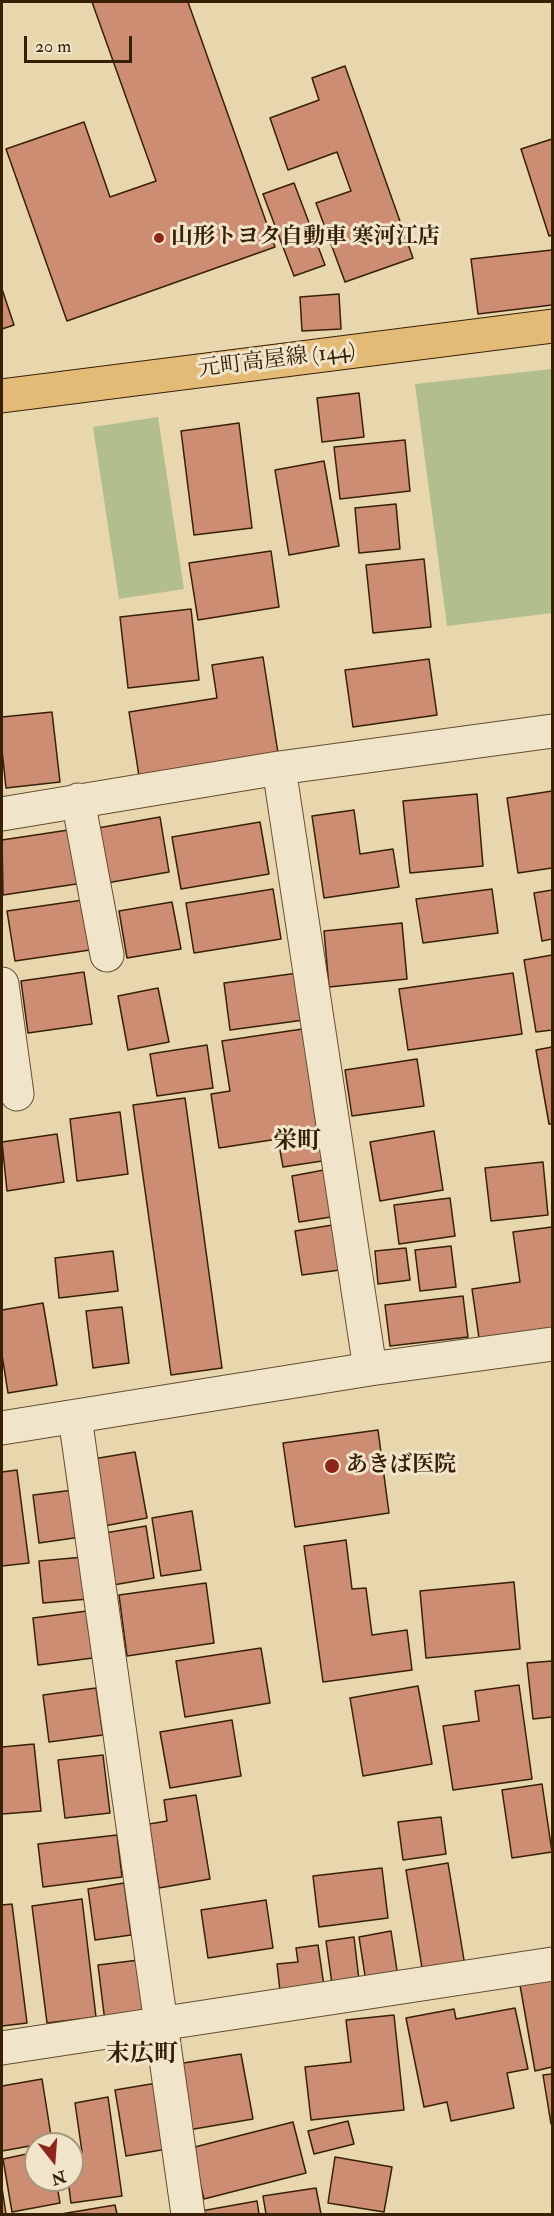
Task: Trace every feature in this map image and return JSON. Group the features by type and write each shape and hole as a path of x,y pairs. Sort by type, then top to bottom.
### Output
{"main road":[{"name":"元町高屋線 (144)","path":"2,396 552,326"}],"lane":[{"path":"2,814 279,768 552,730"},
{"path":"279,768 370,1369"},
{"path":"78,800 107,955"},
{"path":"2,984 17,1094"},
{"path":"2,1428 370,1369 552,1344"},
{"path":"75,1417 160,2024 189,2214"},
{"path":"2,2048 552,1964"}],"green space":[{"path":"552,369 552,613 447,626 415,384"},
{"path":"158,417 184,589 119,599 93,427"}],"building":[{"path":"92,2 188,2 275,247 67,321 6,149 84,122 110,197 156,181"},
{"path":"345,66 413,258 345,282 316,203 351,191 337,152 288,170 270,118 319,100 312,78"},
{"path":"552,139 552,235 549,236 521,149"},
{"path":"294,183 325,265 294,276 263,194"},
{"path":"552,250 552,305 478,314 471,259"},
{"path":"2,289 14,325 2,329"},
{"path":"339,294 341,329 302,331 300,297"},
{"path":"359,393 364,437 322,442 317,398"},
{"path":"239,423 252,528 194,535 181,431"},
{"path":"405,440 410,491 340,499 334,447"},
{"path":"324,461 339,546 289,555 275,470"},
{"path":"396,504 400,549 359,553 355,508"},
{"path":"271,551 279,607 198,620 189,563"},
{"path":"424,559 431,627 373,633 366,565"},
{"path":"191,609 199,680 128,688 120,617"},
{"path":"263,657 278,753 139,776 129,712 217,698 212,665"},
{"path":"429,659 437,715 353,727 345,670"},
{"path":"52,712 60,782 6,788 2,750 2,717"},
{"path":"552,791 552,868 518,873 507,798"},
{"path":"477,794 483,866 410,873 403,801"},
{"path":"354,810 360,854 393,849 399,887 324,898 312,816"},
{"path":"160,817 169,872 101,884 92,829"},
{"path":"260,822 269,874 181,889 172,837"},
{"path":"75,829 83,883 3,895 2,840"},
{"path":"273,889 281,939 194,953 186,903"},
{"path":"492,889 498,933 423,943 416,899"},
{"path":"552,890 552,939 542,941 534,893"},
{"path":"83,900 90,950 15,961 7,911"},
{"path":"172,902 181,949 127,958 119,911"},
{"path":"402,923 407,979 329,987 324,931"},
{"path":"552,955 552,1030 536,1032 524,960"},
{"path":"84,972 92,1024 28,1033 21,981"},
{"path":"298,973 304,1020 230,1030 224,983"},
{"path":"513,973 522,1034 408,1050 399,989"},
{"path":"158,988 169,1042 128,1050 118,996"},
{"path":"309,1028 309,1074 322,1161 283,1167 278,1139 219,1148 211,1094 230,1091 222,1041"},
{"path":"207,1045 213,1088 157,1096 150,1054"},
{"path":"552,1047 552,1124 549,1124 536,1050"},
{"path":"417,1059 424,1106 352,1116 345,1070"},
{"path":"185,1098 222,1368 171,1375 133,1105"},
{"path":"120,1112 128,1174 77,1181 70,1119"},
{"path":"434,1131 443,1190 380,1201 370,1142"},
{"path":"57,1134 64,1182 7,1191 2,1142"},
{"path":"543,1162 548,1215 491,1221 485,1168"},
{"path":"324,1170 331,1217 299,1222 292,1176"},
{"path":"450,1198 455,1236 399,1244 394,1205"},
{"path":"333,1225 340,1270 302,1275 295,1231"},
{"path":"552,1227 552,1329 479,1338 472,1289 520,1282 513,1232"},
{"path":"451,1246 456,1287 420,1291 415,1250"},
{"path":"406,1248 410,1280 378,1284 375,1251"},
{"path":"113,1251 118,1291 59,1298 55,1258"},
{"path":"463,1296 468,1337 390,1346 385,1305"},
{"path":"43,1303 57,1385 8,1393 2,1355 2,1310"},
{"path":"122,1307 129,1363 93,1368 86,1311"},
{"path":"378,1430 389,1513 295,1527 283,1443"},
{"path":"135,1452 147,1518 104,1526 93,1459"},
{"path":"17,1470 29,1563 2,1566 2,1472"},
{"path":"74,1490 81,1537 39,1543 33,1495"},
{"path":"192,1511 201,1570 161,1576 152,1518"},
{"path":"146,1526 154,1578 113,1585 105,1533"},
{"path":"346,1540 352,1589 366,1588 372,1635 407,1630 412,1670 323,1682 304,1546"},
{"path":"84,1557 88,1599 43,1603 39,1561"},
{"path":"514,1582 520,1649 426,1658 420,1591"},
{"path":"206,1583 214,1643 127,1656 119,1595"},
{"path":"87,1611 93,1658 38,1665 33,1618"},
{"path":"261,1648 270,1703 185,1717 176,1661"},
{"path":"552,1661 552,1717 533,1719 527,1663"},
{"path":"519,1685 532,1779 453,1790 443,1726 479,1721 475,1691"},
{"path":"418,1686 432,1764 363,1776 350,1698"},
{"path":"96,1688 103,1735 49,1742 43,1695"},
{"path":"232,1720 241,1776 170,1788 160,1732"},
{"path":"34,1744 41,1811 2,1814 2,1747"},
{"path":"103,1755 110,1813 65,1818 58,1760"},
{"path":"542,1784 552,1852 512,1858 502,1790"},
{"path":"196,1795 210,1879 159,1888 149,1824 167,1821 164,1800"},
{"path":"441,1817 446,1854 403,1860 398,1822"},
{"path":"117,1835 122,1877 43,1887 38,1844"},
{"path":"448,1863 465,1966 423,1974 406,1870"},
{"path":"382,1868 388,1918 319,1927 313,1876"},
{"path":"124,1883 131,1935 95,1940 88,1889"},
{"path":"82,1899 96,2017 47,2023 32,1906"},
{"path":"266,1900 273,1948 208,1958 201,1910"},
{"path":"12,1904 27,2023 2,2026 2,1905"},
{"path":"391,1931 398,1977 366,1982 359,1937"},
{"path":"354,1937 359,1980 332,1984 326,1941"},
{"path":"318,1945 324,1986 280,1991 277,1964 298,1962 296,1948"},
{"path":"139,1960 146,2017 105,2022 98,1965"},
{"path":"552,1980 552,2067 535,2071 520,1985"},
{"path":"515,2008 528,2069 507,2073 514,2108 451,2121 447,2102 424,2107 406,2018 454,2009 456,2019"},
{"path":"394,2015 404,2110 311,2120 305,2067 351,2062 346,2020"},
{"path":"241,2054 253,2119 188,2130 177,2064"},
{"path":"552,2074 552,2124 551,2124 543,2075"},
{"path":"42,2079 50,2132 24,2132 24,2147 2,2151 2,2086"},
{"path":"157,2083 167,2149 126,2156 115,2090"},
{"path":"108,2097 122,2196 71,2203 70,2192 84,2192 84,2132 79,2132 75,2103"},
{"path":"348,2121 354,2144 314,2154 308,2131"},
{"path":"293,2122 306,2173 204,2199 191,2148"},
{"path":"24,2155 24,2192 58,2192 60,2203 12,2212 3,2159"},
{"path":"335,2157 392,2167 384,2212 328,2203"},
{"path":"2,2188 6,2214 2,2214"},
{"path":"316,2188 321,2214 266,2214 263,2196"},
{"path":"257,2201 259,2214 202,2214 201,2211"},
{"path":"115,2205 117,2214 61,2214"}],"place":[{"name":"山形トヨタ自動車 寒河江店","path":"159,238"},
{"name":"あきば医院","path":"332,1466"}],"district":[{"name":"栄町","path":"297,1143"},
{"name":"末広町","path":"142,2056"}]}
